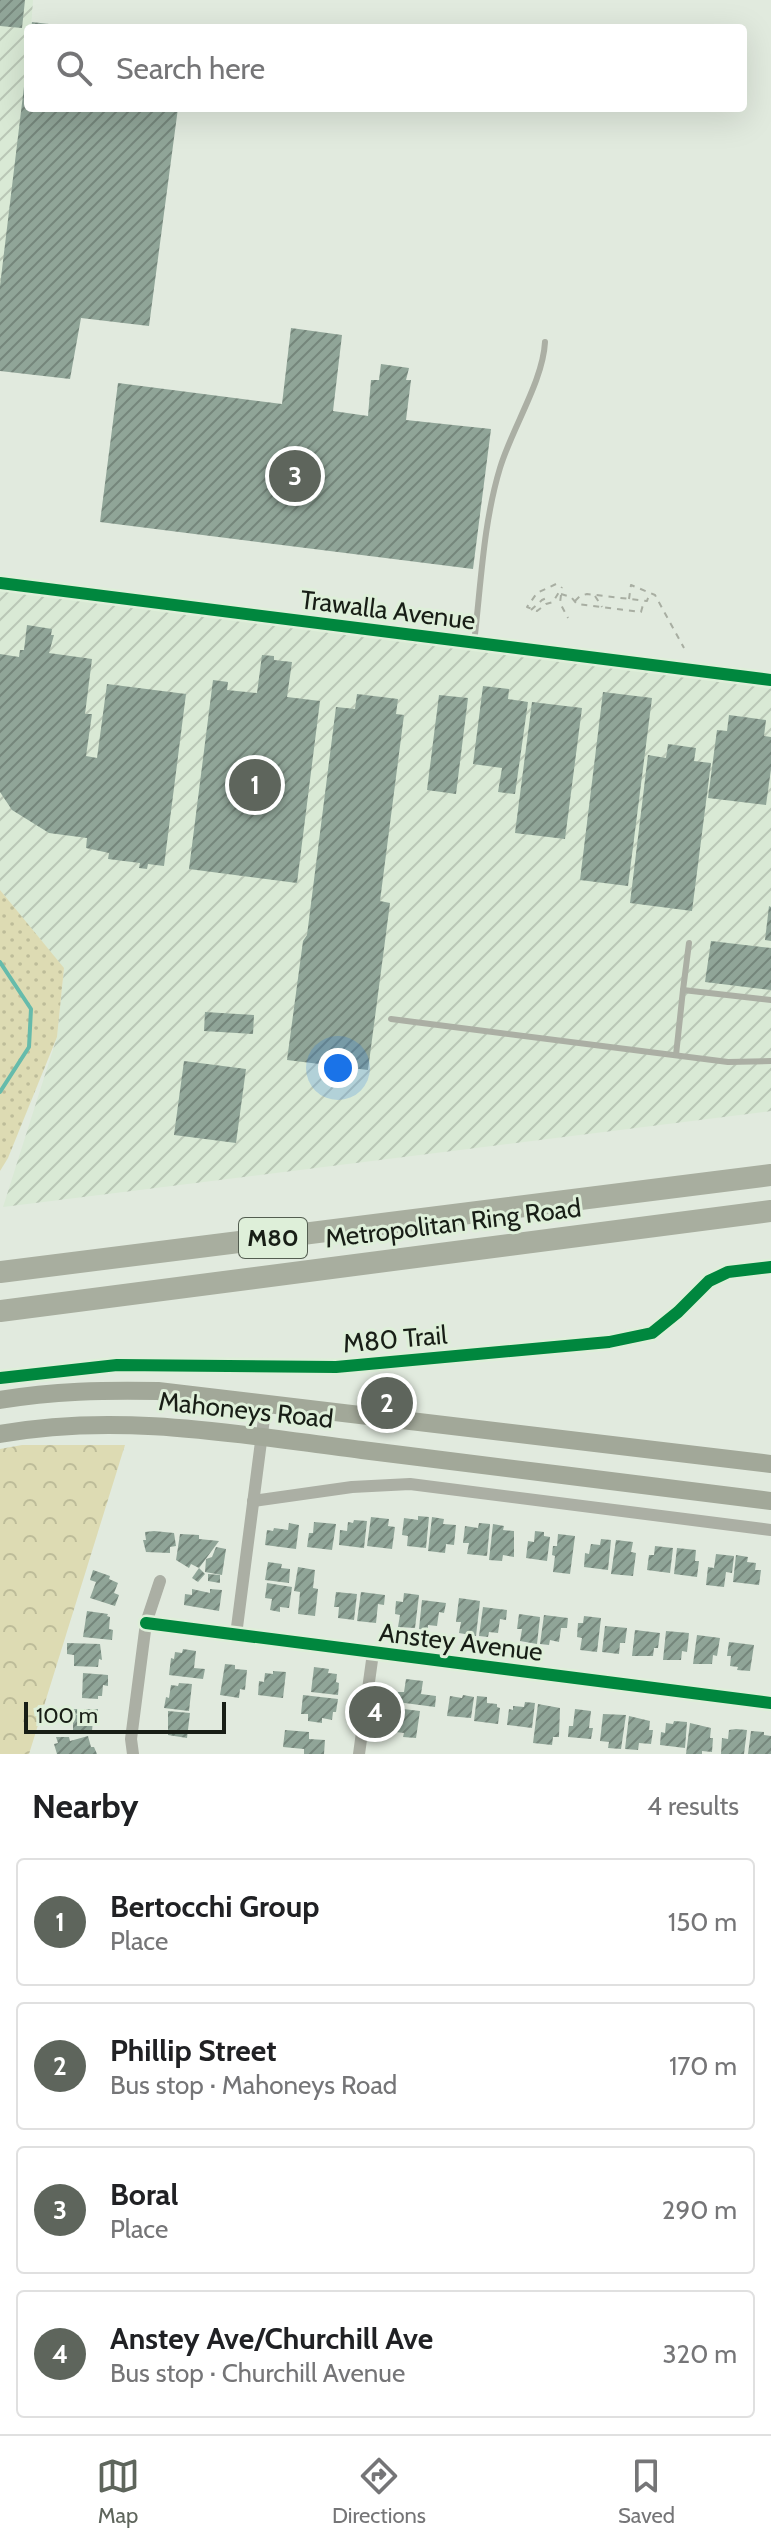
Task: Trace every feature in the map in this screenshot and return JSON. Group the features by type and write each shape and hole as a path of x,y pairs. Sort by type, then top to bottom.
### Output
{"highway":[{"path":"546,1204 771,1160"},
{"name":"Metropolitan Ring Road","path":"0,1272 771,1175"},
{"name":"Metropolitan Ring Road","path":"0,1311 771,1211"},
{"path":"505,1244 771,1224"}],"main road":[{"name":"Mahoneys Road","path":"0,1400 56,1392 158,1391 771,1464"},
{"name":"Mahoneys Road","path":"0,1434 71,1426 163,1426 771,1501"}],"street":[{"name":"Trawalla Avenue","path":"0,583 771,680"},
{"path":"236,1635 266,1403"},
{"path":"253,1501 352,1487 410,1484 771,1530"},
{"path":"133,1754 131,1739 146,1623 160,1581"},
{"name":"Anstey Avenue","path":"146,1623 771,1703"},
{"path":"359,1754 373,1653"}],"lane":[{"path":"474,643 493,495 512,431 544,357 545,342"},
{"path":"676,1055 689,943"},
{"path":"683,990 771,1000"},
{"path":"391,1019 728,1062 771,1061"}],"path":[{"path":"563,581 560,603 568,618"},
{"path":"556,584 535,596 527,607 537,611 560,595"},
{"path":"629,599 631,585 639,592 655,595 684,648"},
{"path":"549,588 571,597 575,602 641,612 650,593"},
{"path":"549,588 550,602"},
{"path":"636,600 639,592"},
{"path":"575,602 583,594 644,601"},
{"path":"594,595 602,607"},
{"path":"535,596 540,602"},
{"path":"531,610 549,597"}],"shaded area":[{"path":"0,0 33,0 31,24 24,24 24,105 0,360"},
{"path":"0,583 771,678 771,1111 3,1207 57,1037 64,969 0,890"}],"green space":[{"path":"0,890 64,968 57,1037 0,1171"},
{"path":"22,1445 125,1445 29,1754 0,1754 0,1449"}],"building":[{"path":"0,0 25,0 22,28 0,26"},
{"path":"24,87 24,112 177,112 149,326 81,318 70,379 0,371 0,286"},
{"path":"291,328 342,335 333,411 368,416 371,380 379,380 381,364 409,368 406,380 411,380 406,420 491,429 473,569 100,522 118,383 282,404"},
{"path":"27,625 52,629 51,635 54,635 49,653 92,659 85,714 92,714 86,756 97,758 107,684 186,694 164,866 148,864 147,869 139,868 140,863 108,859 109,853 86,848 87,838 49,833 12,810 0,792 0,654 19,657 20,650 24,650"},
{"path":"262,655 292,662 287,697 320,701 297,883 189,869 213,680 228,682 227,690 257,693"},
{"path":"483,686 509,689 508,699 528,702 515,794 498,792 502,768 473,764"},
{"path":"603,692 652,698 628,886 580,880"},
{"path":"357,694 398,699 396,714 404,715 380,901 390,903 368,1070 287,1060 303,941 307,935 336,707 355,709"},
{"path":"439,695 468,698 456,794 427,790"},
{"path":"532,702 582,708 565,839 515,833"},
{"path":"729,715 766,720 764,736 771,737 771,769 766,805 708,798 717,730 727,731"},
{"path":"668,744 696,748 694,761 711,763 692,911 630,903 648,755 666,758"},
{"path":"771,907 771,941 765,940"},
{"path":"711,941 771,948 771,990 705,982"},
{"path":"205,1012 254,1015 253,1034 204,1031"},
{"path":"184,1061 246,1069 236,1143 174,1135"},
{"path":"418,1516 429,1517 426,1548 407,1546 408,1536 402,1535 404,1518 418,1520"},
{"path":"371,1517 389,1519 388,1526 395,1527 392,1549 367,1546"},
{"path":"432,1517 444,1519 443,1524 456,1525 454,1545 446,1544 445,1553 428,1551"},
{"path":"354,1520 367,1521 364,1548 339,1545 340,1530 347,1531 348,1522 353,1523"},
{"path":"314,1522 336,1524 332,1550 307,1547"},
{"path":"289,1523 299,1525 296,1549 265,1545 267,1530 288,1530"},
{"path":"479,1523 490,1524 487,1556 467,1554 469,1543 463,1543 465,1526 478,1528"},
{"path":"493,1524 504,1526 503,1530 514,1531 514,1557 503,1555 502,1561 489,1560"},
{"path":"535,1531 544,1532 544,1536 550,1537 547,1561 526,1558 528,1541 534,1542"},
{"path":"145,1532 174,1533 176,1546 170,1547 170,1553 146,1552"},
{"path":"180,1534 219,1541 199,1568 191,1564 189,1568 176,1560"},
{"path":"558,1534 575,1536 570,1574 553,1572 553,1546 557,1546"},
{"path":"601,1539 611,1540 608,1570 584,1567 585,1553 589,1554 591,1544 600,1545"},
{"path":"616,1540 633,1542 631,1552 636,1553 633,1576 611,1574"},
{"path":"655,1546 673,1548 670,1573 647,1570 649,1555 654,1555"},
{"path":"216,1547 226,1549 222,1575 205,1572 206,1559 212,1557"},
{"path":"677,1548 696,1550 695,1561 699,1561 697,1577 674,1574"},
{"path":"716,1554 734,1556 732,1573 726,1572 724,1587 706,1585 708,1567 714,1568"},
{"path":"736,1555 748,1557 747,1562 756,1563 755,1570 761,1570 759,1585 733,1582"},
{"path":"268,1562 290,1569 289,1583 265,1580"},
{"path":"298,1567 315,1570 313,1588 318,1589 315,1616 298,1614 300,1592 294,1591"},
{"path":"199,1568 205,1574 198,1582 192,1578"},
{"path":"93,1570 110,1576 109,1579 118,1583 114,1593 119,1595 115,1606 90,1598 96,1582 90,1580"},
{"path":"208,1574 220,1575 220,1583 208,1581"},
{"path":"267,1583 292,1587 289,1608 280,1607 280,1612 270,1610 272,1599 265,1598"},
{"path":"192,1589 210,1593 210,1589 222,1590 219,1611 184,1605 185,1594 192,1595"},
{"path":"336,1592 357,1594 354,1620 338,1618 339,1607 334,1607"},
{"path":"361,1592 385,1595 384,1605 378,1604 376,1623 357,1621"},
{"path":"404,1593 419,1595 415,1628 398,1627 400,1615 395,1614 396,1601 403,1602"},
{"path":"459,1598 480,1601 476,1636 459,1633 461,1622 456,1622"},
{"path":"422,1600 446,1603 444,1613 439,1612 437,1626 428,1625 428,1630 419,1629"},
{"path":"483,1607 507,1610 506,1620 500,1619 498,1633 489,1632 488,1637 479,1636"},
{"path":"87,1611 108,1614 109,1629 113,1630 112,1640 83,1637"},
{"path":"519,1614 540,1617 537,1644 520,1641 522,1629 517,1629"},
{"path":"544,1615 568,1618 567,1628 561,1628 559,1642 550,1640 549,1645 540,1644"},
{"path":"584,1616 601,1618 597,1652 580,1650 582,1638 577,1637 578,1623 583,1623"},
{"path":"605,1626 627,1628 625,1643 620,1643 619,1654 602,1652"},
{"path":"635,1630 660,1633 658,1648 654,1648 653,1656 632,1656"},
{"path":"666,1631 689,1633 687,1652 682,1651 681,1660 663,1660"},
{"path":"697,1635 720,1638 717,1656 713,1655 712,1664 693,1664"},
{"path":"729,1642 754,1645 750,1671 730,1666 731,1656 727,1656"},
{"path":"67,1643 100,1644 102,1660 99,1659 98,1667 74,1666 74,1655 67,1654"},
{"path":"183,1649 196,1651 194,1668 205,1669 203,1679 169,1675 171,1658 174,1659 175,1652 182,1653"},
{"path":"225,1664 247,1670 245,1690 240,1689 239,1698 220,1695"},
{"path":"314,1667 329,1669 328,1673 337,1674 338,1695 311,1692"},
{"path":"273,1671 286,1672 283,1698 258,1695 259,1681 264,1682 265,1673 273,1674"},
{"path":"83,1673 108,1675 108,1686 103,1685 102,1696 98,1699 82,1698"},
{"path":"406,1679 423,1681 421,1694 436,1696 435,1707 397,1702 398,1692 404,1692"},
{"path":"179,1683 192,1684 189,1711 164,1708 171,1685 178,1686"},
{"path":"303,1695 338,1699 332,1720 322,1718 322,1723 308,1721 308,1714 301,1714"},
{"path":"463,1695 474,1697 471,1718 447,1716 450,1696 462,1698"},
{"path":"477,1696 487,1697 487,1703 497,1704 500,1708 498,1724 474,1721"},
{"path":"525,1702 535,1703 532,1728 507,1725 509,1709 513,1710 513,1706 524,1707"},
{"path":"538,1704 560,1708 559,1737 553,1737 552,1745 533,1743"},
{"path":"395,1708 420,1711 416,1738 403,1737 404,1733 396,1732 398,1719 394,1718"},
{"path":"73,1709 98,1709 98,1720 93,1720 89,1734 73,1734"},
{"path":"575,1709 591,1711 591,1739 568,1737"},
{"path":"168,1711 190,1713 187,1738 168,1735"},
{"path":"603,1714 626,1715 621,1749 608,1748 609,1742 600,1741"},
{"path":"629,1716 650,1721 649,1730 653,1730 651,1744 639,1743 638,1750 625,1749"},
{"path":"674,1721 687,1722 685,1748 660,1745 661,1732 665,1733 666,1723 673,1724"},
{"path":"690,1723 711,1728 712,1752 686,1754"},
{"path":"285,1730 309,1732 309,1739 325,1740 324,1754 304,1754 304,1749 283,1747"},
{"path":"729,1730 747,1730 744,1754 721,1754 722,1738 728,1739"},
{"path":"751,1731 771,1736 771,1754 748,1754"},
{"path":"88,1736 97,1754 57,1754 54,1744 58,1743 56,1737 69,1737 70,1741"}],"waterway":[{"path":"0,962 31,1009 29,1047 0,1092"}],"cycle path":[{"path":"0,583 771,680"},
{"name":"M80 Trail","path":"0,1378 117,1365 336,1367 609,1342 652,1333 709,1281 728,1272 771,1267"},
{"path":"146,1623 771,1703"}],"place":[{"name":"Boral","path":"295,476"},
{"name":"Bertocchi Group","path":"255,785"},
{"name":"Phillip Street","path":"387,1403"},
{"name":"Anstey Ave/Churchill Ave","path":"375,1712"}]}
